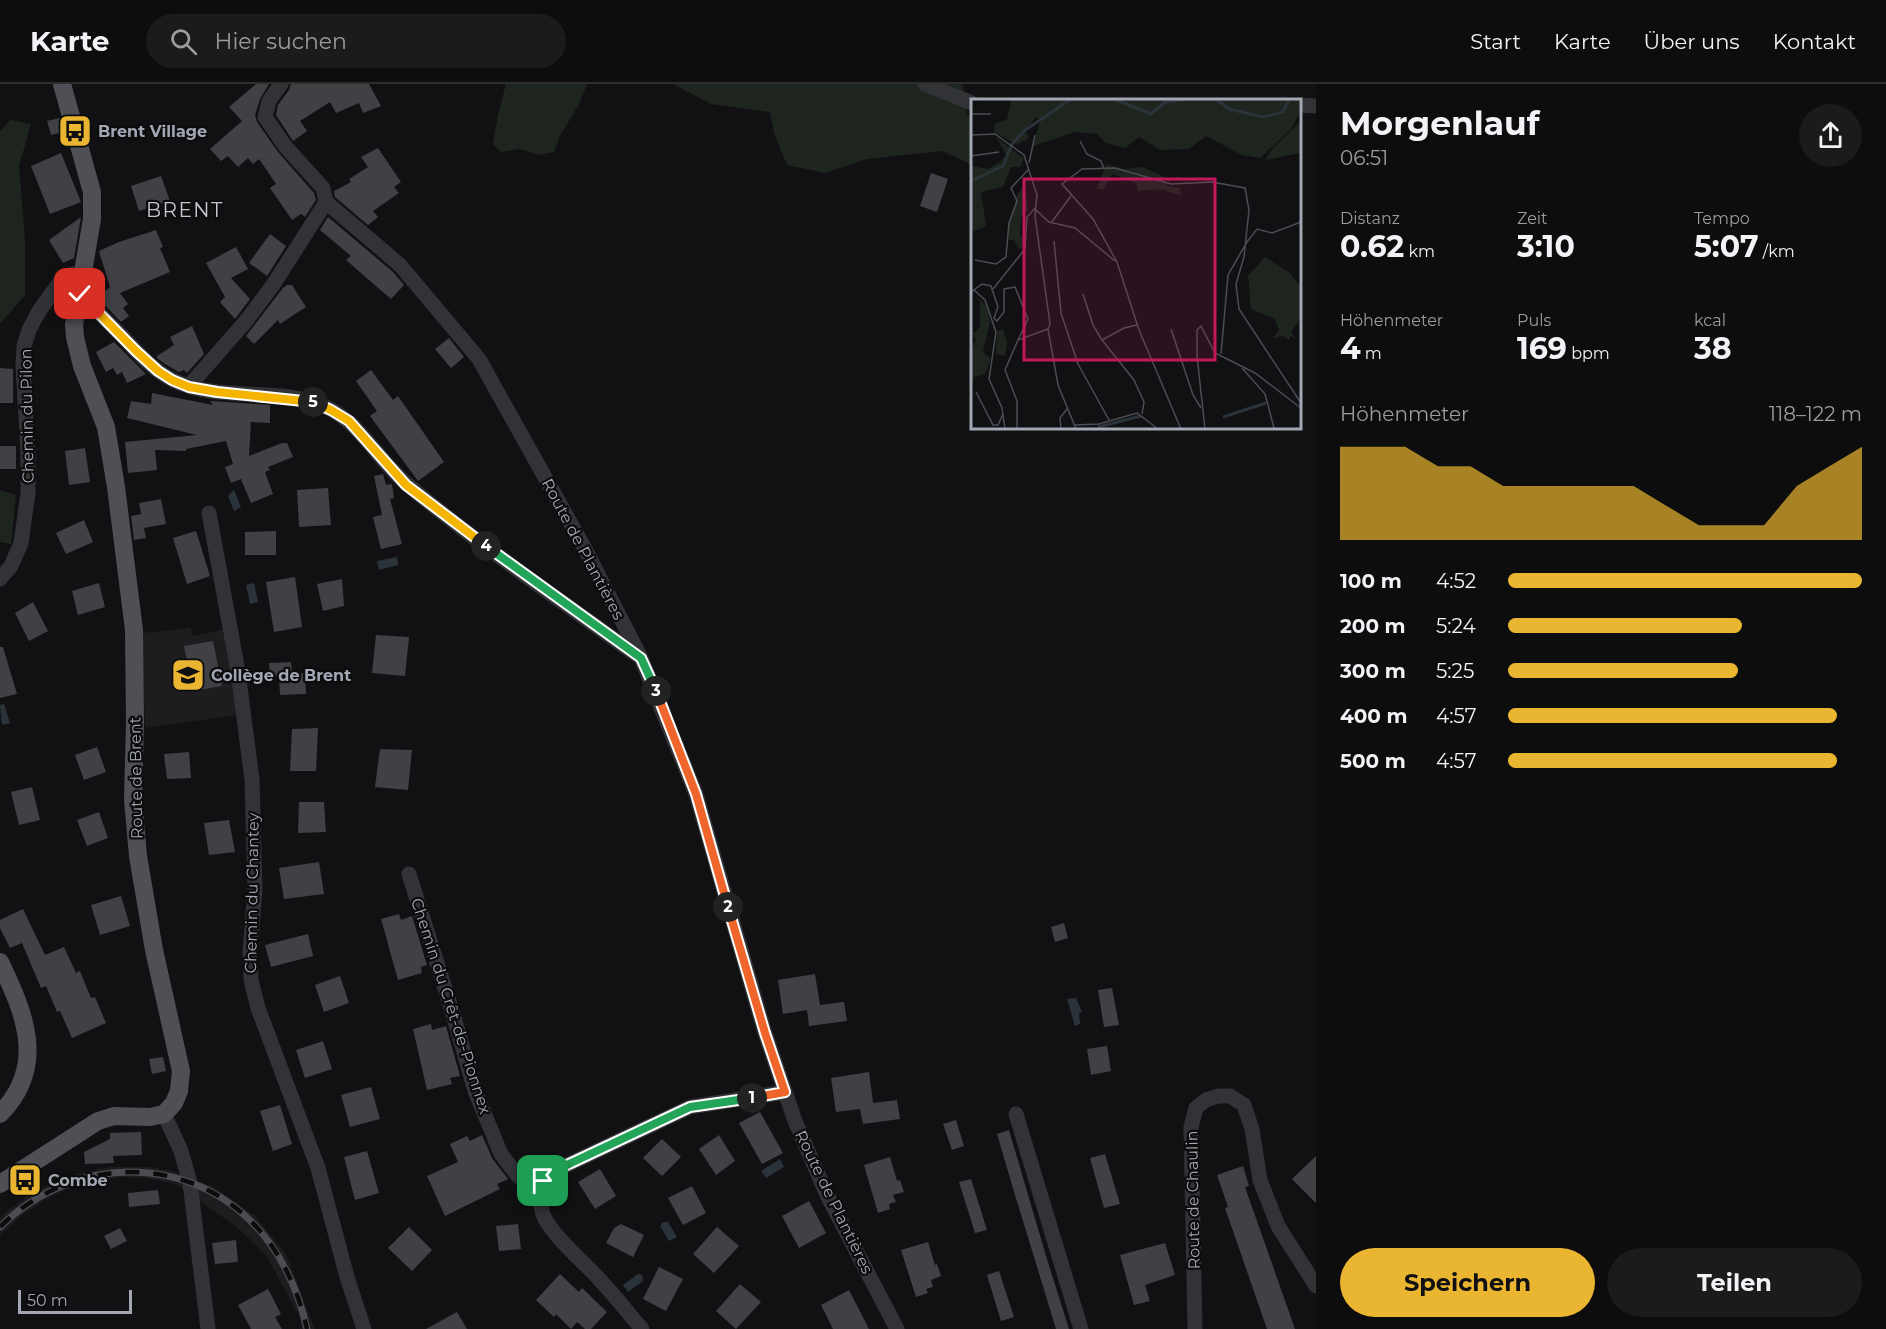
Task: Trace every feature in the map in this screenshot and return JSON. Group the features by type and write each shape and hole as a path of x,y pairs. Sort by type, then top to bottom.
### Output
{"main road":[{"name":"Route de Brent","path":"62,84 92,192 92,219 74,324 75,337 82,366 110,441 135,630 133,800 138,856 154,950 180,1062 178,1091 174,1104 164,1114"},
{"path":"0,962 20,1005 28,1049 27,1067 22,1082 0,1114"},
{"path":"0,1184 98,1121 114,1116 150,1117 164,1114"}],"street":[{"path":"189,387 246,321 273,285 326,202 323,188 285,146 265,117 269,101 281,84"},
{"path":"925,84 971,103"},
{"path":"1301,105 1316,106"},
{"name":"Route de Plantières","path":"326,202 400,265 479,359 585,549 641,658 696,794 765,1033 795,1121 827,1195 897,1329"},
{"name":"Chemin du Pilon","path":"0,579 10,566 21,543 28,493 23,365 28,330 60,282 73,274 84,273"},
{"path":"80,294 158,371 172,380 189,387 217,392 313,402 349,421 365,436 406,485 521,572 641,658"},
{"name":"Chemin du Chantey","path":"209,513 238,670 252,780 255,888 250,980 258,1008 318,1168 347,1278 364,1329"},
{"name":"Chemin du Crêt-de-Pionnex","path":"409,874 448,995 475,1091 501,1154 519,1176 539,1193"},
{"path":"642,1329 600,1280 560,1240 543,1215 539,1193 543,1181 552,1172 690,1107 785,1092"},
{"name":"Route de Chaulin","path":"1195,1329 1191,1127 1196,1108 1206,1100 1218,1096 1230,1096 1244,1105 1252,1129 1260,1180 1278,1226 1316,1286"},
{"path":"164,1114 181,1151 190,1183 208,1329"},
{"path":"1016,1114 1081,1329"}],"shaded area":[{"path":"506,84 587,84 554,152 539,155 520,149 501,152 493,144"},
{"path":"673,84 963,84 967,114 971,118 971,165 942,151 867,159 825,173 787,165 774,133 770,112 711,104"},
{"path":"10,120 31,124 19,166 25,240 25,295 0,324 0,132"},
{"path":"0,490 16,495 11,544 0,542"},
{"path":"234,490 241,507 234,511 228,496"},
{"path":"397,557 398,565 379,570 377,561"},
{"path":"254,583 258,602 250,604 246,585"},
{"name":"Collège de Brent","path":"191,628 192,636 226,629 238,715 145,728 142,633"},
{"path":"4,704 10,723 2,725 0,705"},
{"path":"1076,998 1082,1012 1079,1013 1080,1024 1075,1026 1067,999"},
{"path":"780,1159 784,1167 766,1178 761,1171"},
{"path":"109,1167 148,1167 173,1171 214,1187 255,1216 286,1254 315,1329 301,1329 300,1318 266,1255 238,1228 176,1184 146,1178 123,1177 88,1182 45,1200 22,1215 0,1236 0,1217 28,1195 68,1176"},
{"path":"663,1222 668,1222 677,1237 669,1241 660,1226"},
{"path":"638,1274 642,1275 643,1281 628,1292 623,1285"}],"building":[{"path":"256,84 269,84 260,99 255,115 257,122 278,152 314,193 316,200 305,217 301,214 292,220 270,188 276,184 259,159 253,164 248,158 238,167 228,156 221,161 210,149 242,121 229,107"},
{"path":"291,84 369,84 381,106 363,113 359,103 336,113 330,102 300,121 307,131 293,141 276,115 278,105"},
{"path":"60,118 64,132 51,135 47,121"},
{"path":"378,148 401,182 394,187 399,193 373,211 378,217 368,225 335,197 334,191 351,182 349,179 368,167 361,157"},
{"path":"61,153 81,202 50,214 31,166"},
{"path":"931,173 948,179 937,212 920,206"},
{"path":"161,176 170,201 139,211 131,186"},
{"path":"81,217 74,258 63,263 49,240"},
{"path":"328,217 393,272 404,285 391,299 346,260 351,256 320,230"},
{"path":"156,230 163,247 160,248 170,272 120,293 128,304 123,308 129,316 121,322 97,297 110,287 99,251"},
{"path":"270,234 286,246 267,276 249,263"},
{"path":"236,247 248,269 231,278 250,299 235,319 220,302 225,297 206,263"},
{"path":"287,285 292,285 306,307 280,324 278,320 254,344 246,336"},
{"path":"192,326 204,354 187,373 184,370 179,372 157,356 174,345 170,337"},
{"path":"449,338 464,357 451,368 435,349"},
{"path":"114,342 146,374 127,383 122,372 117,375 113,368 106,372 96,352"},
{"path":"0,368 13,369 13,403 0,403"},
{"path":"371,370 393,400 398,396 444,462 418,481 370,416 377,411 356,381"},
{"path":"152,393 213,405 210,401 270,405 270,423 251,422 249,456 287,443 293,457 268,467 270,470 265,472 273,494 251,503 241,479 231,483 225,467 233,464 226,441 186,449 186,451 155,450 157,470 128,473 125,442 197,435 127,418 131,401 151,404"},
{"path":"0,446 16,446 16,469 0,469"},
{"path":"85,448 90,482 69,485 65,451"},
{"path":"383,474 386,485 392,484 394,498 390,499 402,544 381,549 373,517 382,515 374,476"},
{"path":"328,488 331,525 299,527 297,490"},
{"path":"161,499 166,524 144,528 146,538 134,540 131,516 141,514 139,503"},
{"path":"84,520 93,542 66,554 56,533"},
{"path":"196,531 210,576 187,584 173,538"},
{"path":"276,531 276,555 245,555 245,532"},
{"path":"295,577 302,627 274,632 266,582"},
{"path":"342,579 344,606 323,611 317,584"},
{"path":"99,583 105,607 78,615 72,591"},
{"path":"33,602 48,631 29,641 15,613"},
{"path":"376,635 409,637 405,676 372,673"},
{"name":"Collège de Brent","path":"213,641 222,686 193,691 184,646"},
{"path":"0,647 3,647 17,694 0,698"},
{"path":"291,662 292,674 305,673 306,694 280,695 279,676 270,676 269,663"},
{"path":"318,728 316,771 290,771 292,729"},
{"path":"97,747 106,772 84,780 75,755"},
{"path":"380,749 412,750 408,790 375,787"},
{"path":"189,752 191,778 167,779 164,754"},
{"path":"32,787 40,820 19,825 11,792"},
{"path":"299,802 324,802 326,832 298,833"},
{"path":"99,812 108,838 87,846 77,820"},
{"path":"229,820 235,852 209,855 204,823"},
{"path":"319,862 324,894 284,899 279,868"},
{"path":"121,896 130,926 100,935 91,905"},
{"path":"23,909 45,955 64,947 76,973 80,971 91,998 95,997 106,1023 72,1038 46,986 41,988 22,943 10,948 0,928 0,920"},
{"path":"399,914 401,920 412,916 427,965 421,967 422,973 398,980 381,919"},
{"path":"1064,923 1068,938 1055,942 1051,927"},
{"path":"308,934 313,956 271,967 265,945"},
{"path":"815,974 820,1005 844,1002 847,1021 809,1026 807,1010 783,1014 778,980"},
{"path":"340,976 349,1003 324,1012 315,985"},
{"path":"1112,988 1119,1025 1104,1027 1098,990"},
{"path":"431,1024 432,1030 446,1026 460,1076 450,1078 452,1084 427,1090 413,1029"},
{"path":"323,1041 332,1069 305,1078 296,1050"},
{"path":"1107,1046 1111,1071 1091,1075 1087,1049"},
{"path":"163,1057 166,1071 152,1074 149,1059"},
{"path":"869,1072 873,1103 897,1100 900,1119 863,1124 860,1109 836,1112 831,1078"},
{"path":"371,1087 380,1119 350,1127 341,1095"},
{"path":"280,1105 292,1144 273,1151 260,1111"},
{"path":"760,1112 783,1153 762,1164 739,1123"},
{"path":"956,1120 964,1146 952,1150 943,1124"},
{"path":"1009,1130 1069,1329 1056,1329 1012,1185 997,1134"},
{"path":"141,1132 142,1155 113,1156 114,1163 85,1164 84,1152 110,1139 110,1133"},
{"path":"482,1135 492,1158 508,1179 497,1184 500,1189 445,1216 427,1176 458,1162 450,1144 467,1136 470,1141"},
{"path":"719,1135 735,1161 716,1175 699,1149"},
{"path":"662,1139 681,1157 662,1176 643,1158"},
{"path":"367,1151 379,1193 355,1200 344,1157"},
{"path":"1105,1154 1120,1204 1104,1208 1090,1158"},
{"path":"1316,1156 1316,1203 1292,1179"},
{"path":"890,1157 897,1181 900,1180 904,1192 893,1195 896,1202 889,1204 890,1209 878,1213 864,1165"},
{"path":"1243,1166 1249,1186 1245,1187 1295,1329 1267,1329 1225,1208 1228,1207 1217,1175"},
{"path":"600,1169 616,1196 595,1209 578,1182"},
{"path":"971,1179 987,1230 975,1233 959,1182"},
{"path":"692,1186 706,1213 683,1225 668,1198"},
{"path":"158,1190 160,1204 129,1207 128,1193"},
{"path":"809,1201 826,1233 799,1248 782,1216"},
{"path":"518,1224 521,1249 499,1251 496,1226"},
{"path":"621,1224 644,1235 633,1257 606,1243 614,1228"},
{"path":"409,1227 432,1250 412,1271 388,1248"},
{"path":"717,1227 739,1246 714,1273 693,1254"},
{"path":"120,1228 127,1241 111,1249 104,1236"},
{"path":"236,1240 238,1262 215,1264 212,1243"},
{"path":"928,1242 941,1276 931,1280 933,1287 926,1289 928,1293 916,1297 901,1250"},
{"path":"1165,1243 1175,1275 1145,1285 1150,1301 1134,1305 1120,1255"},
{"path":"659,1267 683,1279 666,1311 643,1299"},
{"path":"999,1271 1014,1317 1001,1321 987,1275"},
{"path":"560,1274 579,1292 582,1288 607,1312 591,1329 585,1329 577,1322 571,1329 556,1314 554,1317 536,1300"},
{"path":"740,1284 761,1302 736,1329 716,1311"},
{"path":"268,1289 281,1314 275,1317 282,1329 251,1329 238,1305"},
{"path":"849,1290 869,1329 833,1329 821,1305"},
{"path":"457,1312 467,1329 426,1329"}],"railway":[{"path":"0,1227 31,1202 65,1185 101,1175 138,1172 175,1178 210,1191 241,1212 269,1242 293,1284 307,1329"}],"place":[{"name":"Brent Village","path":"75,131"},
{"name":"Collège de Brent","path":"188,675"},
{"name":"Combe","path":"25,1180"}],"district":[{"name":"BRENT","path":"185,210"}],"route":[{"path":"80,294 136,351 172,380 189,387 217,392 313,402 349,421 365,436 406,485 641,658 661,702 696,794 765,1033 785,1092 690,1107 552,1172 543,1181"}]}
